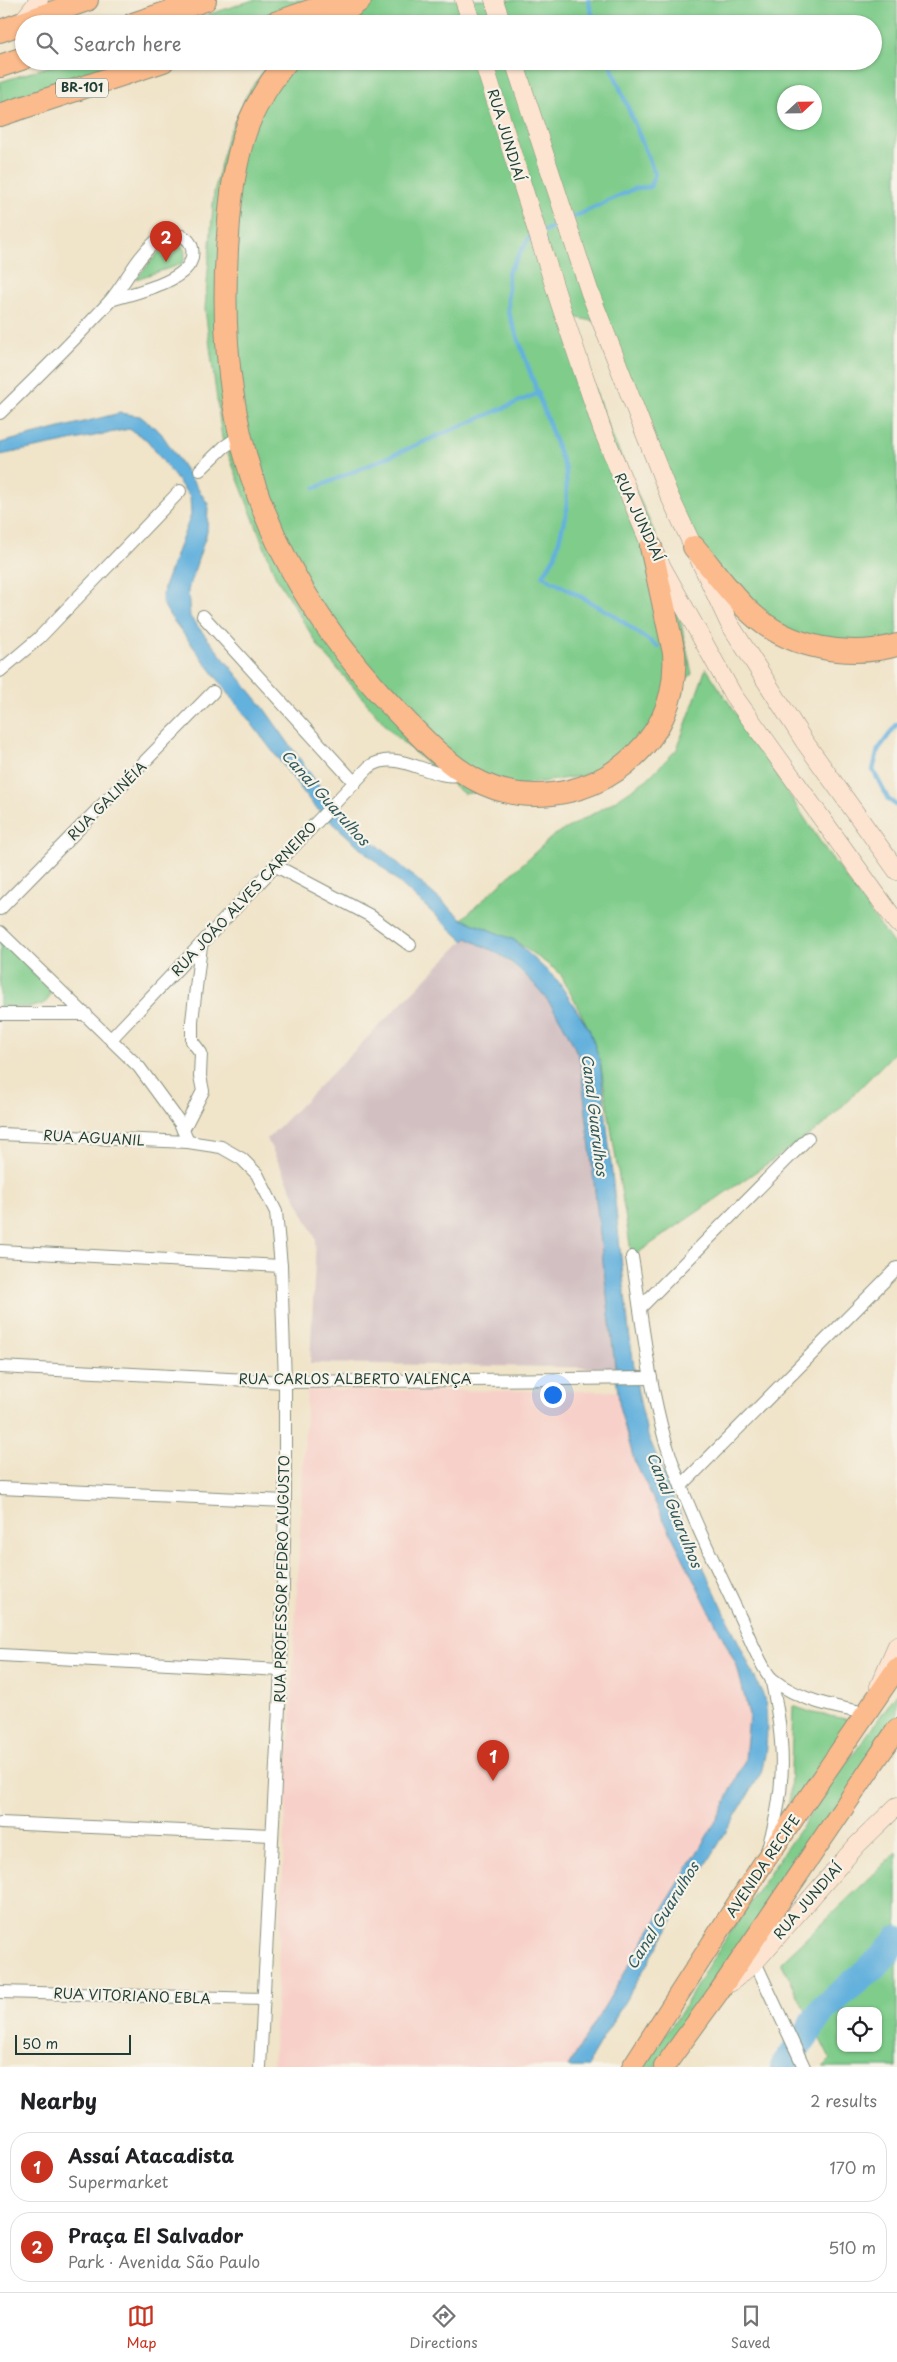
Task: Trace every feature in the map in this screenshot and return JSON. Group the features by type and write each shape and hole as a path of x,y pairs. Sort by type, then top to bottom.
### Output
{"highway":[{"path":"38,15 87,0"},
{"path":"160,15 205,0"},
{"path":"298,15 342,0"},
{"path":"339,15 360,0"},
{"path":"0,66 15,61"},
{"name":"BR-101","path":"0,115 136,70"},
{"path":"280,70 266,90 252,115 240,152 231,197 227,251 226,321 231,382 240,436 259,497 283,554 318,615 356,668 397,713 429,744 465,774 490,786 519,794 565,792 606,776 629,760 646,744 655,731 671,697 675,669 672,637 651,547"},
{"path":"694,547 752,614 786,635 814,646 854,651 879,650 897,646"}],"main road":[{"path":"20,15 39,0"},
{"path":"464,0 469,15"},
{"path":"494,0 499,15"},
{"name":"RUA JUNDIAÍ","path":"486,70 560,304 615,463 651,547 733,695 897,923"},
{"path":"517,70 590,293 670,495 729,623 760,674 897,870"},
{"path":"870,1707 897,1645"},
{"name":"AVENIDA RECIFE","path":"632,2067 762,1865 897,1668"},
{"path":"664,2067 718,1994 897,1729"},
{"name":"RUA JUNDIAÍ","path":"718,1994 755,1962 852,1851 897,1806"}],"street":[{"path":"0,413 111,300 128,273 156,241 175,233 187,239 192,255 190,264 180,275 111,300"},
{"path":"200,470 224,447 240,436"},
{"path":"0,671 40,638 180,491"},
{"path":"203,616 355,783"},
{"name":"RUA GALINÉIA","path":"0,909 213,692"},
{"name":"RUA JOÃO ALVES CARNEIRO","path":"111,1039 370,768 384,760 402,761 438,775 452,777 465,774"},
{"path":"276,866 370,915 410,945"},
{"path":"0,932 139,1067 172,1110 185,1136"},
{"path":"185,1136 203,1091 200,1076 201,1053 192,1041 192,1020 201,946"},
{"path":"0,1014 86,1014"},
{"name":"RUA AGUANIL","path":"0,1134 185,1136"},
{"name":"RUA PROFESSOR PEDRO AUGUSTO","path":"185,1136 221,1146 242,1159 257,1174 276,1212 281,1266 285,1382 281,1670 260,2067"},
{"path":"641,1307 808,1138"},
{"path":"0,1251 281,1266"},
{"path":"632,1257 641,1307 646,1378 666,1441 681,1486 717,1569 771,1678 782,1734 783,1764 774,1826 762,1865"},
{"path":"681,1486 897,1268"},
{"name":"RUA CARLOS ALBERTO VALENÇA","path":"0,1367 285,1382 340,1379 646,1378"},
{"path":"0,1488 284,1501"},
{"path":"0,1655 281,1670"},
{"path":"771,1678 798,1694 820,1702 870,1707"},
{"path":"0,1823 272,1835"},
{"path":"755,1962 790,2032 804,2066"},
{"name":"RUA VITORIANO EBLA","path":"0,1992 264,1999"}],"shaded area":[{"path":"467,937 504,958 530,980 553,1005 580,1060 615,1368 310,1363 316,1239 267,1139"},
{"path":"307,1390 618,1391 620,1410 737,1666 749,1715 745,1760 719,1816 568,2067 273,2067"}],"green space":[{"path":"253,0 319,0 274,15 207,15"},
{"path":"347,0 897,0 897,645 786,635 694,545 598,322 568,316 609,429 655,534 675,595 692,674 665,699 640,744 615,761 581,776 464,794 393,734 319,647 276,577 222,438 205,309 214,193 227,138 246,96 264,70 882,70 882,15 319,15"},
{"path":"38,70 107,70 0,106 0,82"},
{"path":"175,242 181,245 184,251 185,257 182,264 136,279 165,245"},
{"path":"706,668 823,846 897,949 897,1050 825,1124 632,1257 600,1061 589,1029 560,973 514,940 462,919 553,836 607,806 646,780 677,749"},
{"path":"0,938 50,988 50,996 46,1002 32,1007 0,1006"},
{"path":"897,1693 897,1727 655,2067 643,2067 682,2011 708,1966 785,1850"},
{"path":"793,1706 813,1713 857,1721 779,1837 790,1797"},
{"path":"897,1852 897,2067 822,2067 830,2059 781,1962"}],"water":[{"name":"Canal Guarulhos","path":"120,413 140,416 161,433 208,504 207,532 188,590 190,617 263,707 324,793 358,828 462,919 514,940 558,981 589,1029 600,1061 629,1332 638,1393 647,1433 694,1547 765,1699 767,1727 765,1754 761,1773 591,2058 589,2067 568,2067 719,1816 745,1760 749,1715 737,1666 634,1460 620,1410 580,1060 559,1017 541,991 518,968 501,955 467,938 464,941 314,806 170,616 162,602 164,587 191,515 190,497 147,440 129,429 0,455 0,443"}],"waterway":[{"path":"588,0 592,15"},
{"path":"569,219 636,188 650,187 655,174 613,70"},
{"path":"542,232 562,222"},
{"path":"535,235 529,238 508,273 508,311 566,471 567,509 555,556 543,576 612,614 658,647"},
{"path":"315,488 539,393"},
{"path":"897,724 878,750 873,770 888,799 897,806"},
{"path":"784,2067 823,2009 878,1962 897,1940"}],"place":[{"name":"Praça El Salvador","path":"166,262"},
{"name":"Assaí Atacadista","path":"493,1781"}]}
